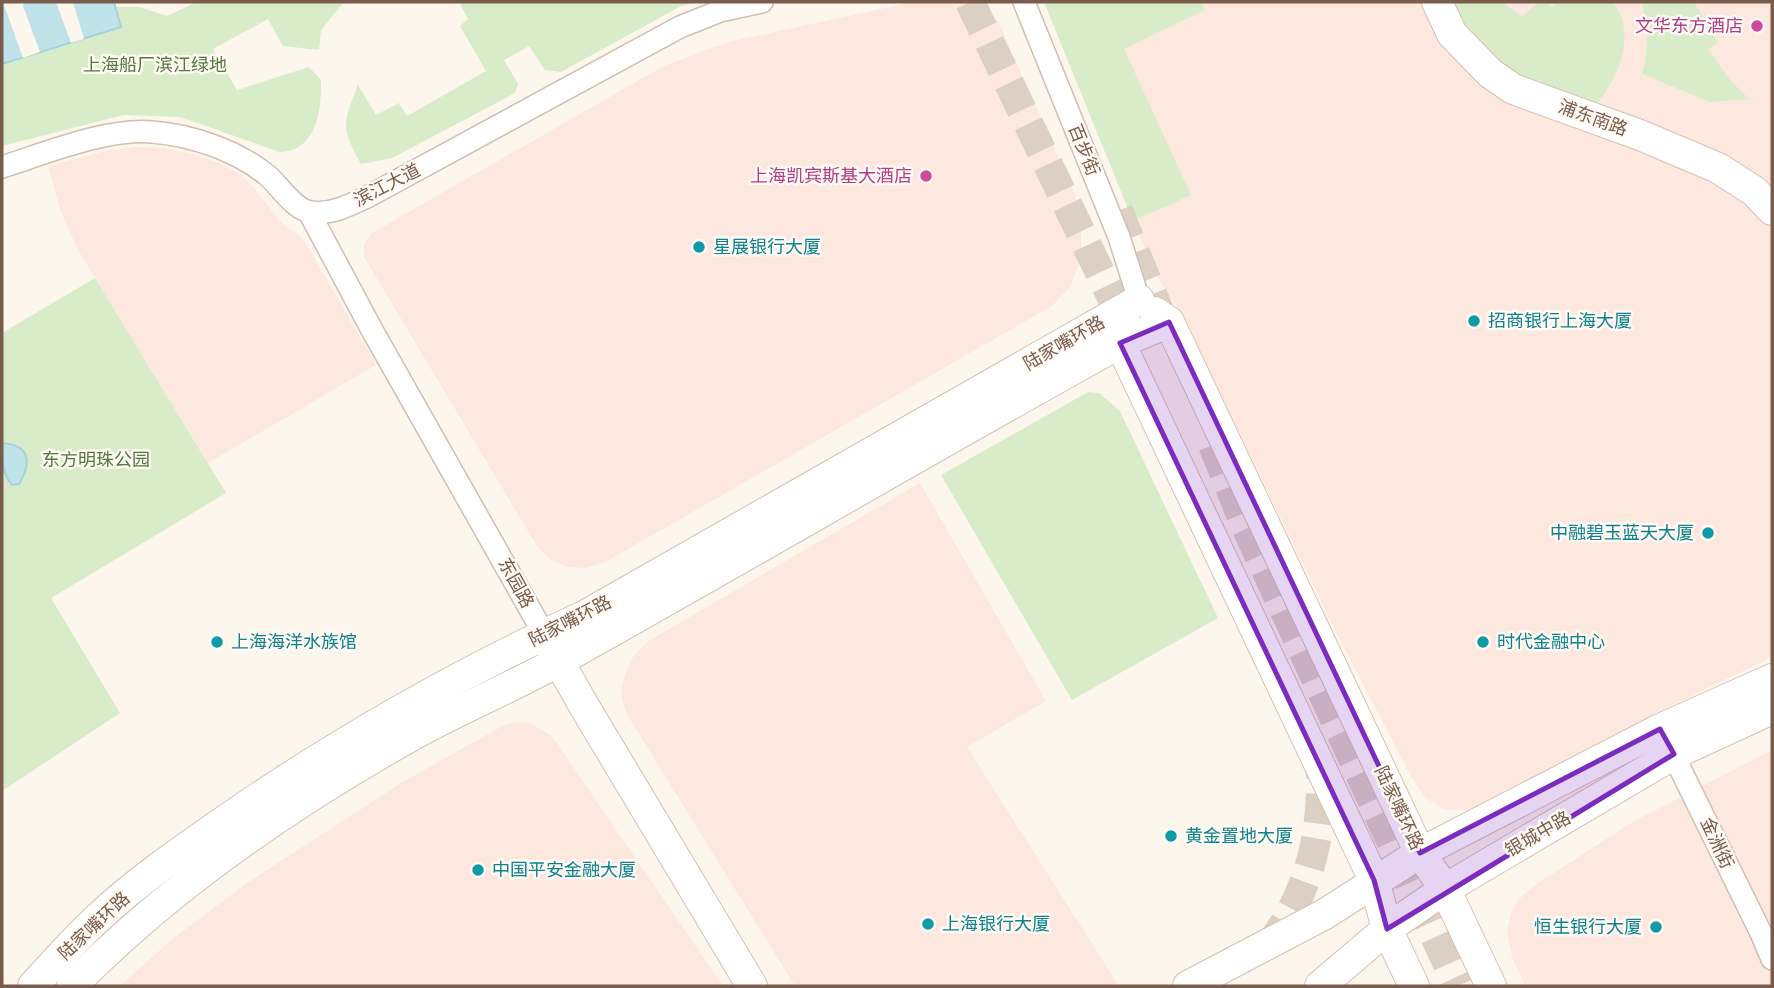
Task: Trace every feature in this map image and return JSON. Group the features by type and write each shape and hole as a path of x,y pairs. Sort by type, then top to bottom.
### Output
{"main road":[{"name":"浦东南路","path":"1437,2 1452,34 1490,73 1513,89 1640,135 1718,168 1754,191 1772,210"},
{"name":"陆家嘴环路","path":"1139,300 1169,323 1420,853 1445,889 1491,986"},
{"name":"陆家嘴环路","path":"1139,300 1120,343 1374,880 1387,929 1414,986"},
{"name":"陆家嘴环路","path":"33,986 100,916 197,840 278,785 394,714 544,634 586,615 1139,300"},
{"name":"陆家嘴环路","path":"72,986 149,913 194,877 316,793 406,738 558,661 1120,343 1169,323"},
{"name":"东园路","path":"544,634 752,986"},
{"name":"银城中路","path":"1188,986 1325,914 1374,880 1420,853 1660,729 1772,679"},
{"name":"银城中路","path":"1320,986 1387,929 1445,889 1674,754 1772,709"}],"street":[{"name":"滨江大道","path":"309,212 338,210 368,197 680,27 720,11 762,2"},
{"name":"百步街","path":"1024,2 1119,237 1139,300"},
{"path":"2,167 62,148 129,132 174,135 221,148 268,175 287,196 309,212"},
{"name":"东园路","path":"309,212 372,330 544,634"},
{"name":"金洲街","path":"1660,729 1762,933 1772,959"}],"highlighted area":[{"path":"1169,322 1420,853 1660,729 1674,754 1387,929 1374,880 1120,343"}],"shaded area":[{"path":"913,2 974,2 998,21 1074,192 1081,224 1081,257 1071,286 1052,306 607,561 586,568 567,567 550,559 537,546 364,257 364,244 372,233 664,66 728,42"},
{"path":"1044,2 1426,2 1716,177 1750,201 1772,225 1772,657 1648,717 1473,808 1443,809 1426,798 1412,778 1343,646 1183,317 1154,271"},
{"path":"1446,2 1772,2 1772,195 1512,77"},
{"path":"164,148 192,154 240,174 286,227 299,235 307,245 376,365 208,463 78,250 61,212 48,166 109,150"},
{"path":"920,483 1046,701 967,747 1119,986 795,986 626,713 621,694 625,674 634,655 650,640"},
{"path":"530,723 552,736 723,986 120,986 171,940 247,883 401,783 504,725"},
{"path":"1772,750 1772,986 1525,986 1512,957 1507,932 1512,909 1522,896 1636,820"}],"green space":[{"name":"上海船厂滨江绿地","path":"197,2 344,2 321,30 319,50 283,46 268,19 213,49 237,90 309,67 321,80 315,127 305,142 297,148 280,152 180,117 124,115 2,146 2,64 121,27 116,7 140,7 167,16"},
{"path":"459,2 695,2 681,6 561,72 545,70 529,46 504,60 518,84 515,93 392,158 361,164 346,125 358,85 376,115 399,103 407,116 486,71 460,26 468,19"},
{"path":"1044,2 1202,2 1205,10 1124,49 1191,195 1133,221"},
{"path":"1456,2 1503,2 1522,17 1538,2 1546,2 1552,7 1558,2 1613,2 1624,29 1622,57 1617,71 1593,108 1512,77 1487,57 1448,8"},
{"path":"1642,2 1694,2 1718,43 1708,49 1730,80 1749,99 1710,102 1642,74 1647,38"},
{"name":"东方明珠公园","path":"95,278 226,493 51,598 120,713 2,791 2,333"},
{"path":"1088,392 1099,393 1120,411 1218,618 1072,700 941,475"}],"water":[{"path":"2,2 114,2 121,27 2,64"},
{"path":"2,443 18,447 26,456 26,469 19,484 12,485 6,476"}],"pier":[{"path":"3,2 24,2 23,6 40,52 23,58"},
{"path":"56,2 73,2 84,39 71,43"}],"tunnel":[{"path":"970,2 1129,333"},
{"path":"1118,211 1167,330"},
{"path":"1213,445 1244,522 1458,986"},
{"path":"1268,947 1295,904 1311,860 1320,814 1321,764"}],"place":[{"name":"文华东方酒店","path":"1757,26"},
{"name":"上海凯宾斯基大酒店","path":"926,176"},
{"name":"星展银行大厦","path":"699,247"},
{"name":"招商银行上海大厦","path":"1474,321"},
{"name":"中融碧玉蓝天大厦","path":"1708,533"},
{"name":"上海海洋水族馆","path":"217,642"},
{"name":"时代金融中心","path":"1483,642"},
{"name":"黄金置地大厦","path":"1171,836"},
{"name":"中国平安金融大厦","path":"478,870"},
{"name":"上海银行大厦","path":"928,924"},
{"name":"恒生银行大厦","path":"1656,927"}]}
